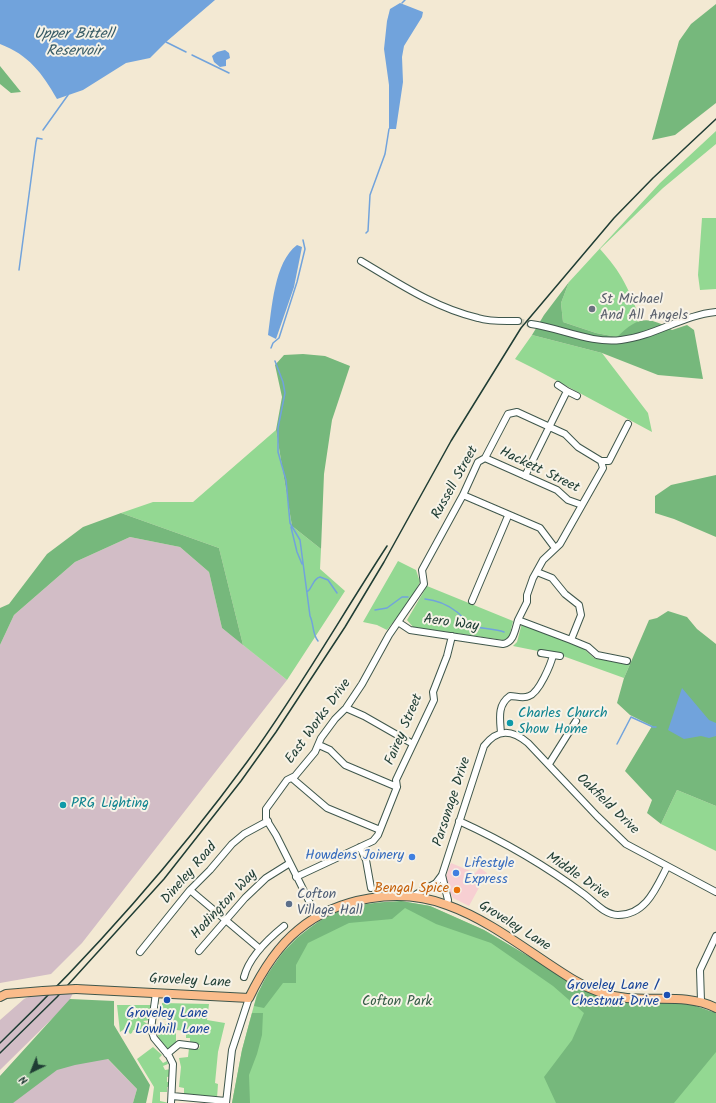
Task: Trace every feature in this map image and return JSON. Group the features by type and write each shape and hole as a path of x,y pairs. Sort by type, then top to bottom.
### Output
{"main road":[{"name":"Groveley Lane","path":"0,997 6,994 76,989 249,998 264,969 279,949 297,931 317,916 348,904 376,897 413,896 446,904 488,925 585,986 603,993 627,998 701,1001 716,1008"}],"street":[{"path":"361,261 430,301 454,312 479,319 518,321"},
{"path":"531,324 547,326 591,339 620,341 662,330 695,316 716,312"},
{"path":"558,385 577,396"},
{"path":"525,476 567,391"},
{"name":"Russell Street","path":"398,622 424,584 422,570 463,495 478,462 485,458 508,414 517,412 548,428 565,434 578,447 601,461"},
{"path":"627,660 597,655 588,647 518,620 527,602 527,595 545,556 560,544 602,471 601,461 609,461 628,424"},
{"name":"Hackett Street","path":"485,458 557,490 568,500 582,505"},
{"path":"463,495 508,516 540,528 555,548"},
{"path":"472,601 508,516"},
{"path":"537,572 552,578 565,594 579,605 581,615 571,640"},
{"name":"Aero Way","path":"398,622 410,630 503,644 509,643 512,640 518,620"},
{"name":"East Works Drive","path":"268,821 265,815 268,804 287,780 293,779 319,745 321,738 335,719 346,708 373,667 376,658 398,622"},
{"name":"Fairey Street","path":"296,877 373,841 380,830 397,787 396,780 434,700 433,692 447,656 452,636"},
{"path":"541,653 560,656"},
{"path":"501,733 501,706 510,696 525,697 531,696 535,692 551,664 552,655"},
{"path":"346,708 364,716 413,744"},
{"path":"549,764 576,721"},
{"name":"Parsonage Drive","path":"446,904 448,900 443,887 442,875 481,753 490,739 501,733"},
{"name":"Oakfield Drive","path":"501,733 510,733 520,736 626,844 716,892"},
{"path":"319,745 330,750 345,765 397,787"},
{"path":"293,779 327,808 380,830"},
{"path":"268,821 317,916"},
{"name":"Dineley Road","path":"140,952 190,890 210,870 232,844 244,834 268,821"},
{"name":"Middle Drive","path":"460,821 517,851 583,894 605,911 617,915 635,911 644,905 650,898 667,867"},
{"path":"360,847 366,860 371,888"},
{"name":"Hodington Way","path":"199,951 270,874 290,863"},
{"name":"Parsonage Drive","path":"413,896 431,887 442,875"},
{"name":"Parsonage Drive","path":"431,887 443,887"},
{"path":"190,890 260,949"},
{"path":"244,977 246,968 260,949 284,926"},
{"path":"701,1001 700,970 716,936"},
{"path":"156,993 151,1029 154,1038 173,1064 171,1103"},
{"path":"172,1096 226,1102 232,1050 249,998"},
{"path":"167,1054 179,1044 196,1046"}],"shaded area":[{"path":"130,537 180,547 209,572 222,628 287,680 82,943 51,974 0,983 0,645 14,615 75,562"},
{"path":"451,863 475,873 480,868 487,873 469,906 453,898 449,891 445,879"},
{"path":"73,993 70,999 94,1045 137,1089 133,1103 0,1103 0,1076 60,1011 0,1070 0,1020 24,999 33,995"}],"green space":[{"path":"716,4 716,103 675,135 652,140 679,41 691,24"},
{"path":"0,66 21,92 11,93 0,84"},
{"path":"716,131 716,144 663,188 600,249 619,273 628,289 640,318 635,326 617,337 596,333 563,322 561,303 569,282 660,183"},
{"path":"702,218 716,218 716,289 700,290 698,275"},
{"path":"569,282 561,303 563,322 596,333 617,337 631,325 643,320 656,322 672,330 687,325 694,330 703,379 658,375 602,353 532,335 544,315"},
{"path":"532,335 602,353 648,413 652,432 515,359"},
{"path":"303,354 325,356 350,366 332,420 324,474 321,549 292,526 276,430 282,397 275,365 284,355"},
{"path":"276,430 292,526 321,549 320,569 345,591 287,680 243,645 219,548 121,513 153,502 193,502"},
{"path":"716,475 716,537 674,519 655,513 655,496 671,485"},
{"path":"121,513 219,548 243,645 222,628 209,572 180,547 130,537 75,562 14,615 0,645 0,608 9,604 47,554 83,527"},
{"path":"398,561 416,570 420,582 411,599 387,630 377,625 363,622"},
{"path":"427,586 513,621 509,638 503,640 413,627 407,620"},
{"path":"668,611 687,617 697,629 716,644 716,806 677,790 661,824 647,813 652,800 625,771 652,726 630,715 617,703 624,678 649,620 657,618"},
{"path":"522,623 583,648 594,658 630,664 624,678 563,656 513,646 517,642"},
{"path":"677,790 716,806 716,851 661,824"},
{"name":"Cofton Park","path":"401,901 430,906 484,930 575,984 716,1013 716,1103 232,1103 242,1050 257,994 282,953 298,937 326,918 349,908"},
{"path":"401,901 430,906 484,930 589,992 687,1003 716,1013 716,1052 674,1103 556,1103 544,1077 572,1040 584,1013 553,986 491,943 436,924 405,908 392,919 349,923 308,943 296,965 296,983 283,983 264,1008 254,1006 260,990 278,959 290,945 318,922 333,914 355,906"},
{"path":"70,999 114,1001 114,1025 150,1085 146,1103 133,1103 137,1089 108,1059 57,1070 13,1103 0,1103 0,1076"},
{"path":"162,1003 209,1004 207,1020 225,1023 218,1052 215,1083 218,1084 217,1098 184,1095 184,1088 179,1087 181,1067 179,1058 188,1057 189,1048 199,1049 200,1045 190,1044 190,1038 186,1038 186,1031 176,1030 176,1042 168,1050 165,1047 158,1035 159,1024 168,1024 168,1020 162,1019"},
{"path":"117,1005 153,1005 151,1020 143,1021 149,1025 149,1031 133,1030 130,1034 126,1028 120,1032"},
{"path":"252,1013 263,1013 262,1035 249,1075 250,1103 232,1103 242,1050"},
{"path":"153,1047 162,1055 159,1058 163,1063 167,1061 168,1064 163,1066 165,1070 171,1069 172,1076 167,1077 167,1082 171,1082 171,1087 167,1087 167,1092 160,1092 160,1101 169,1103 152,1103 154,1087 137,1059"}],"water":[{"name":"Upper Bittell Reservoir","path":"0,0 215,0 166,42 150,58 126,63 83,90 57,99 40,73 27,59 10,48 0,44"},
{"path":"400,3 423,12 422,17 404,46 402,57 403,82 396,129 389,129 389,85 384,49 390,9"},
{"path":"225,50 229,53 230,58 226,60 226,66 220,67 214,62 212,56 217,52"},
{"path":"297,245 302,247 294,287 276,339 268,335 275,287 283,263 289,253"},
{"path":"682,688 709,720 716,723 716,736 709,738 701,736 684,739 668,730"}],"waterway":[{"path":"402,3 405,0"},
{"path":"166,42 186,52"},
{"path":"192,55 229,73"},
{"path":"43,130 68,95"},
{"path":"366,233 368,231 370,195 385,154 389,129"},
{"path":"19,270 36,142 37,138 42,139"},
{"path":"271,348 273,343 279,338 297,282 305,249 303,240"},
{"path":"275,361 283,382 285,393 278,428 278,452 286,480 290,523 300,540 310,616 318,641"},
{"path":"291,527 297,552 302,564"},
{"path":"307,592 315,580 320,577 328,580 337,593"},
{"path":"375,610 387,608 402,597 408,597"},
{"path":"425,599 450,607 474,626 504,632"},
{"path":"617,744 631,717 656,727"}],"tunnel":[{"path":"518,321 531,324"}],"railway":[{"path":"0,1053 57,997 164,879 241,781 276,732 345,627 384,562 451,441 521,328 614,218 653,178 716,119"},
{"path":"0,1043 66,977 130,908 219,800 284,709 387,546"}],"place":[{"name":"St Michael And All Angels","path":"592,309"},
{"name":"Charles Church Show Home","path":"510,723"},
{"name":"PRG Lighting","path":"63,805"},
{"name":"Howdens Joinery","path":"412,857"},
{"name":"Lifestyle Express","path":"456,873"},
{"name":"Bengal Spice","path":"457,890"},
{"name":"Cofton Village Hall","path":"289,904"},
{"name":"Groveley Lane / Chestnut Drive","path":"667,995"},
{"name":"Groveley Lane / Lowhill Lane","path":"167,1000"}]}
